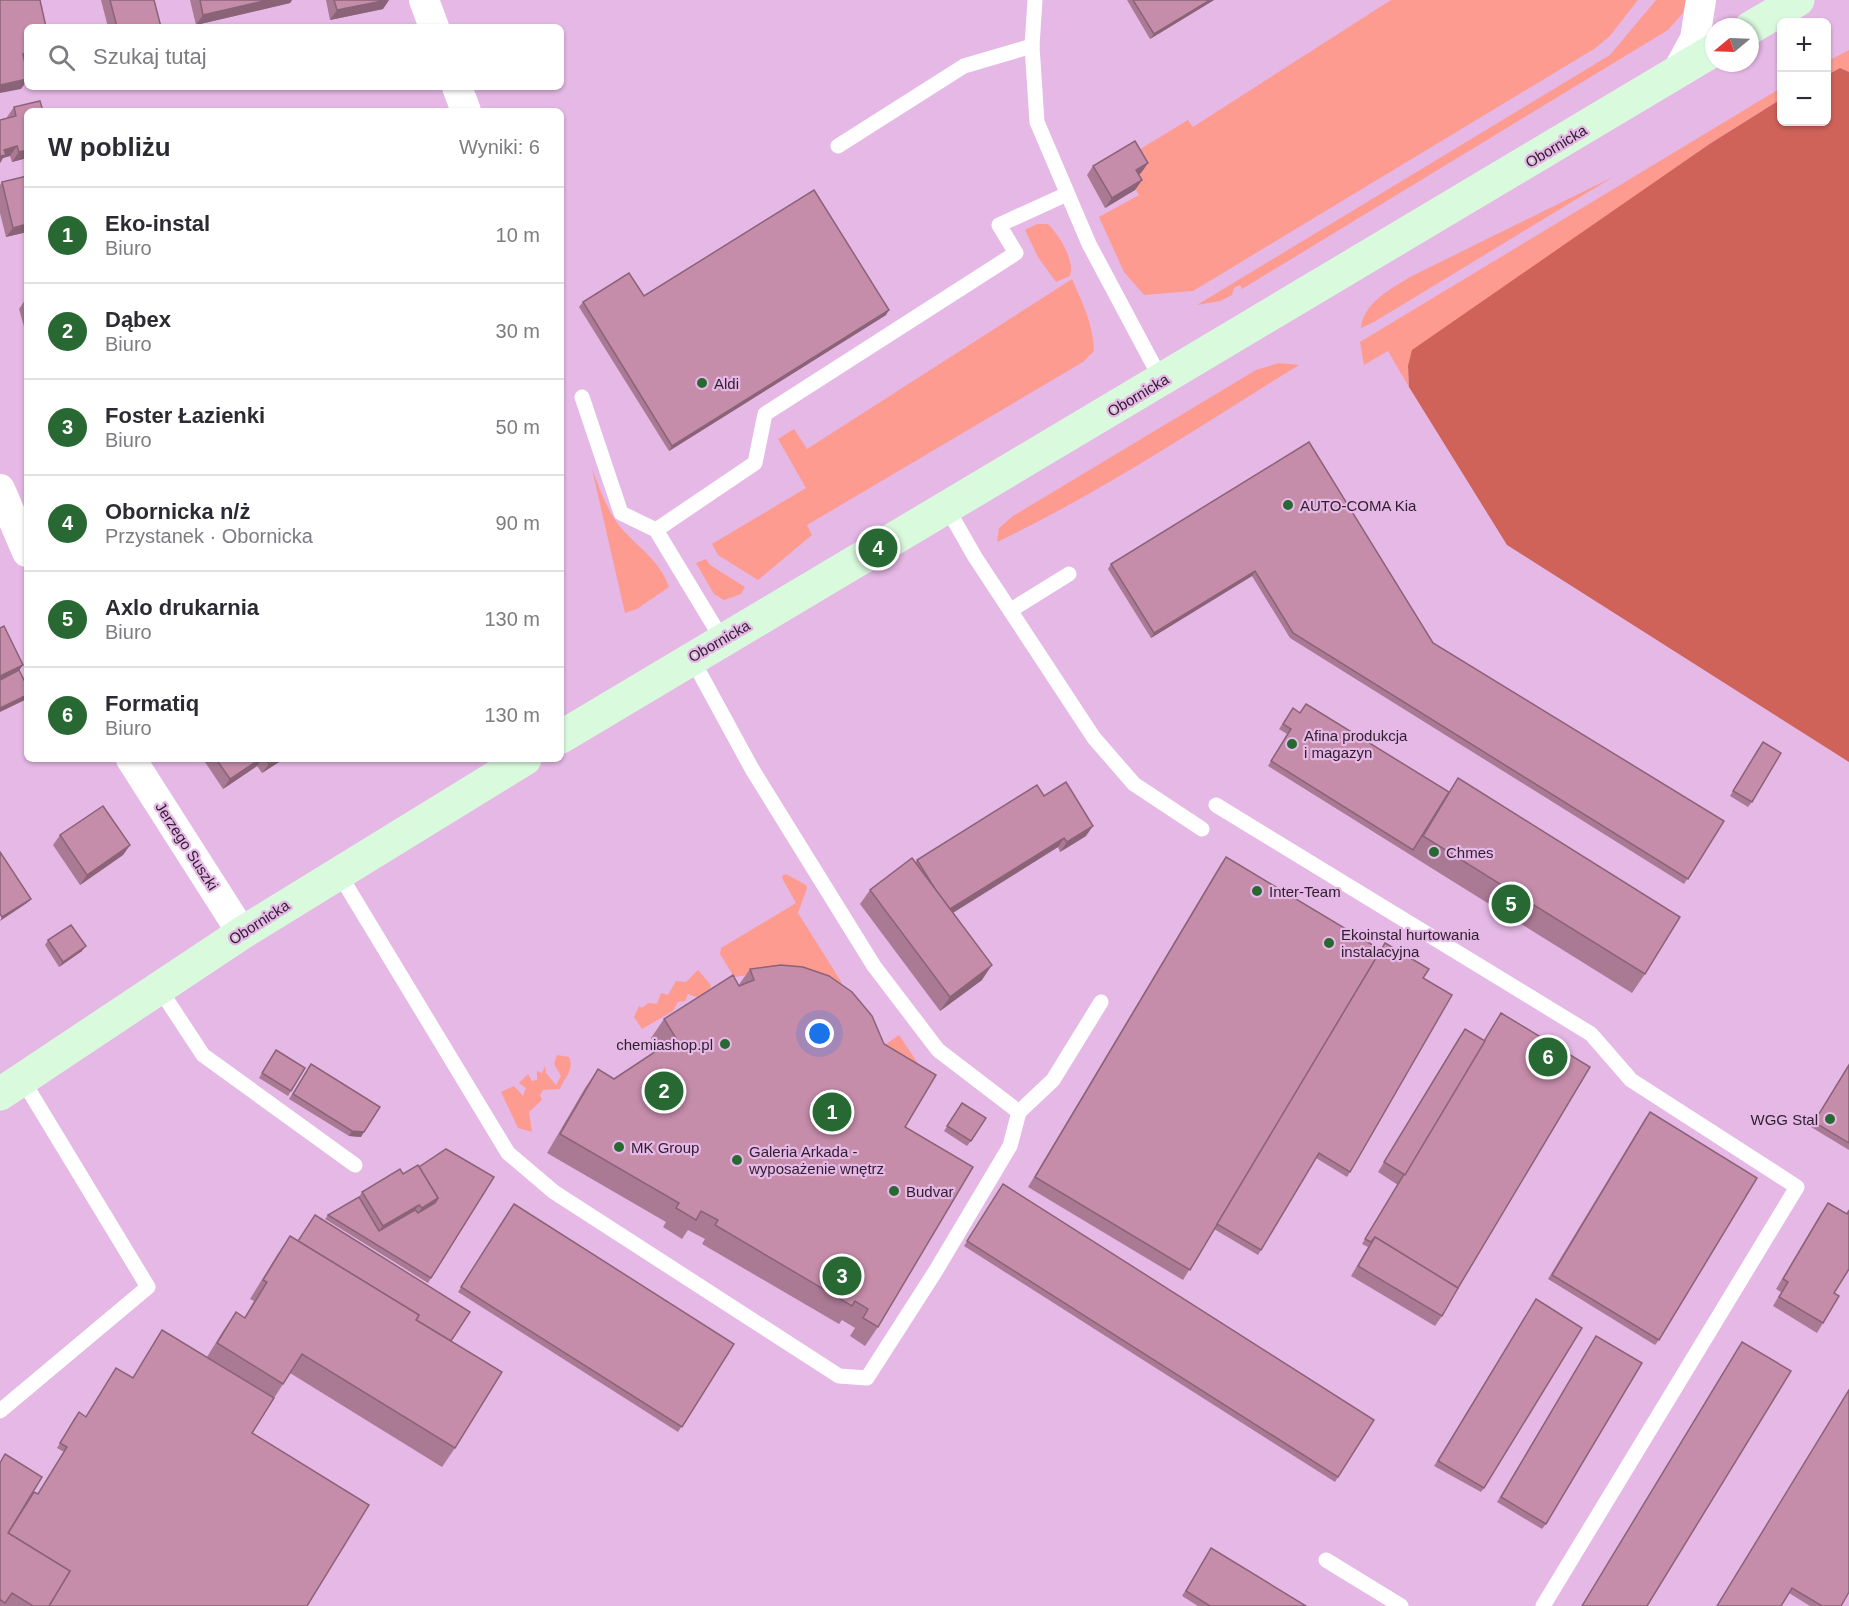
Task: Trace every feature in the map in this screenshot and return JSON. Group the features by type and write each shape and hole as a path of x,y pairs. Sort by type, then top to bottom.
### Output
{"main road":[{"path":"1759,23 1798,0"},
{"name":"Obornicka","path":"564,735 691,657 1162,381 1705,55"},
{"name":"Obornicka","path":"11,1086 242,933 520,762"}],"street":[{"path":"424,0 433,24"},
{"path":"1677,72 1695,39 1701,0"},
{"path":"458,90 465,108"},
{"path":"0,489 24,545"},
{"name":"Jerzego Suszki","path":"133,762 242,933"}],"lane":[{"path":"1035,0 1032,46 1037,122 1089,244 1162,381"},
{"path":"838,146 964,66 1032,46"},
{"path":"656,530 755,463 765,414 1016,253 999,225 1067,194"},
{"path":"582,397 621,513 656,530 722,639"},
{"path":"947,508 975,557 1094,738 1134,784 1202,829"},
{"path":"1011,610 1069,574"},
{"path":"691,657 752,769 874,966 938,1050 1020,1112"},
{"path":"1216,805 1591,1034 1631,1080 1797,1188 1543,1606"},
{"path":"338,872 508,1153 554,1192 839,1376 867,1378 1010,1146 1020,1112 1053,1080 1101,1002"},
{"path":"159,988 203,1055 355,1165"},
{"path":"0,1411 148,1287 11,1086"},
{"path":"1326,1560 1401,1606"}],"shaded area":[{"path":"1391,0 1638,0 1609,37 1594,49 1193,291 1144,295 1124,272 1099,217 1139,195 1119,162 1188,120 1193,127"},
{"path":"1656,0 1686,0 1683,13 1668,30 1242,289 1240,285 1234,288 1232,295 1220,301 1197,305 1610,55"},
{"path":"1849,50 1849,72 1840,68 1831,73 1831,59"},
{"path":"1840,68 1849,72 1849,762 1507,545 1409,387 1408,366 1412,350 1711,143 1777,102 1777,126 1831,126 1831,73"},
{"path":"1777,90 1777,102 1711,143 1408,366 1409,387 1388,351 1364,365 1360,342"},
{"path":"1613,177 1361,328 1367,311 1373,304 1388,291 1412,276"},
{"path":"1037,224 1048,224 1061,241 1068,255 1070,276 1056,282 1038,257 1025,230"},
{"path":"1072,279 1092,332 1094,351 1083,362 807,525 812,535 758,580 718,555 712,544 806,488 778,439 794,429 807,449"},
{"path":"1279,363 1299,365 1113,480 997,542 999,528 1013,516 1256,370"},
{"path":"592,469 612,515 655,562 669,587 637,609 625,613"},
{"path":"706,559 710,565 745,587 741,594 724,600 714,594 696,563"},
{"path":"786,874 806,885 798,913 842,983 832,989 764,973 734,977 720,954 721,948 796,903 783,880 782,876"},
{"path":"698,970 711,985 710,989 699,998 688,994 685,1001 678,1002 673,1011 642,1029 634,1017 639,1006 642,1008 648,1003 657,1004 661,993 668,995 676,981 686,982"},
{"path":"899,1035 925,1074 883,1046"},
{"path":"557,1055 569,1057 571,1066 560,1089 543,1090 540,1095 542,1100 529,1112 532,1132 518,1128 501,1092 514,1086 523,1096 526,1088 519,1083 528,1074 532,1081 537,1080 537,1071 542,1073 545,1066 546,1073 556,1085 561,1076 554,1064"}],"building":[{"path":"0,0 40,0 45,24 24,24 24,80 0,85"},
{"path":"110,0 154,0 160,24 116,24"},
{"path":"200,0 268,0 203,15"},
{"path":"334,0 387,0 337,10"},
{"path":"1133,0 1210,0 1154,34"},
{"path":"40,101 42,108 24,108 24,151 19,152 17,146 4,150 6,155 0,156 0,120 16,116 14,107"},
{"path":"1135,141 1148,163 1136,170 1142,180 1112,198 1093,166"},
{"path":"24,177 24,225 13,228 2,182"},
{"name":"Aldi","path":"814,190 889,310 672,446 583,302 629,273 644,296"},
{"path":"1309,442 1433,643 1724,821 1688,879 1293,633 1255,571 1154,633 1111,564"},
{"path":"4,626 23,665 0,676 0,628"},
{"path":"19,670 24,680 24,696 0,708 0,680"},
{"path":"1306,704 1449,792 1413,850 1271,761 1291,729 1283,724 1293,708 1300,713"},
{"path":"1763,742 1781,753 1752,802 1733,791"},
{"path":"218,762 256,762 230,779"},
{"path":"1458,778 1680,917 1645,974 1423,836"},
{"path":"1066,782 1093,826 1067,842 1064,838 950,909 917,860 1037,785 1044,796"},
{"path":"103,806 130,845 87,875 60,835"},
{"path":"0,852 31,899 2,917 0,914"},
{"path":"1226,857 1381,950 1190,1270 1035,1177"},
{"path":"912,858 992,965 950,997 870,890"},
{"path":"71,925 86,946 63,962 48,940"},
{"path":"1385,943 1429,969 1423,978 1452,995 1350,1172 1319,1153 1261,1250 1217,1224"},
{"name":"Galeria Arkada - wyposażenie wnętrz","path":"781,965 803,967 829,976 852,992 872,1016 884,1044 936,1075 905,1127 973,1167 878,1327 863,1318 868,1309 855,1301 852,1306 715,1225 718,1220 701,1211 696,1220 676,1208 679,1203 560,1134 598,1069 614,1079 676,1038 664,1019 733,975 739,986 754,980 750,969"},
{"path":"1501,1013 1590,1067 1458,1288 1375,1237 1371,1242 1365,1239"},
{"path":"1465,1029 1485,1041 1405,1175 1384,1162"},
{"path":"276,1050 305,1068 291,1091 262,1073"},
{"path":"311,1064 380,1107 364,1132 352,1131 293,1094"},
{"path":"1849,1065 1849,1143 1814,1122"},
{"path":"962,1103 986,1118 971,1141 947,1126"},
{"path":"1650,1112 1757,1178 1659,1340 1552,1275"},
{"path":"446,1149 494,1177 431,1278 328,1215 359,1197 379,1231 415,1210 418,1213 435,1203 438,1198 419,1167"},
{"path":"418,1165 438,1198 422,1208 419,1205 383,1226 362,1192 400,1169 403,1174"},
{"path":"1003,1184 1374,1420 1338,1477 967,1241"},
{"path":"1828,1203 1847,1214 1849,1211 1849,1269 1834,1293 1839,1296 1823,1323 1779,1297 1788,1282 1783,1279"},
{"path":"514,1204 734,1344 682,1427 461,1287"},
{"path":"315,1215 470,1312 451,1341 416,1320 419,1315 298,1241"},
{"path":"290,1236 419,1315 416,1320 502,1372 455,1448 302,1354 283,1384 217,1343 236,1312 245,1318 267,1282 263,1280"},
{"path":"1375,1237 1458,1288 1442,1316 1358,1266"},
{"path":"1536,1299 1582,1328 1484,1488 1438,1461"},
{"path":"162,1330 274,1398 252,1433 369,1505 307,1606 49,1606 70,1571 8,1533 34,1492 38,1494 67,1447 60,1443 79,1412 86,1417 116,1368 133,1378"},
{"path":"1596,1336 1642,1363 1546,1524 1501,1497"},
{"path":"1742,1342 1791,1371 1647,1606 1582,1606"},
{"path":"1849,1390 1849,1592 1841,1606 1822,1606 1792,1588 1781,1606 1717,1606"},
{"path":"5,1454 42,1477 8,1533 70,1571 49,1606 33,1606 12,1593 5,1603 0,1601 0,1463"},
{"path":"1211,1548 1306,1606 1210,1606 1186,1591"}],"place":[{"name":"Aldi","path":"702,383"},
{"name":"AUTO-COMA Kia","path":"1288,505"},
{"name":"Obornicka n/ż","path":"878,548"},
{"name":"Afina produkcja i magazyn","path":"1292,744"},
{"name":"Chmes","path":"1434,852"},
{"name":"Inter-Team","path":"1257,891"},
{"name":"Axlo drukarnia","path":"1511,904"},
{"name":"Ekoinstal hurtowania instalacyjna","path":"1329,943"},
{"name":"chemiashop.pl","path":"725,1044"},
{"name":"Formatiq","path":"1548,1057"},
{"name":"Dąbex","path":"664,1091"},
{"name":"Eko-instal","path":"832,1112"},
{"name":"WGG Stal","path":"1830,1119"},
{"name":"MK Group","path":"619,1147"},
{"name":"Galeria Arkada - wyposażenie wnętrz","path":"737,1160"},
{"name":"Budvar","path":"894,1191"},
{"name":"Foster Łazienki","path":"842,1276"}]}
